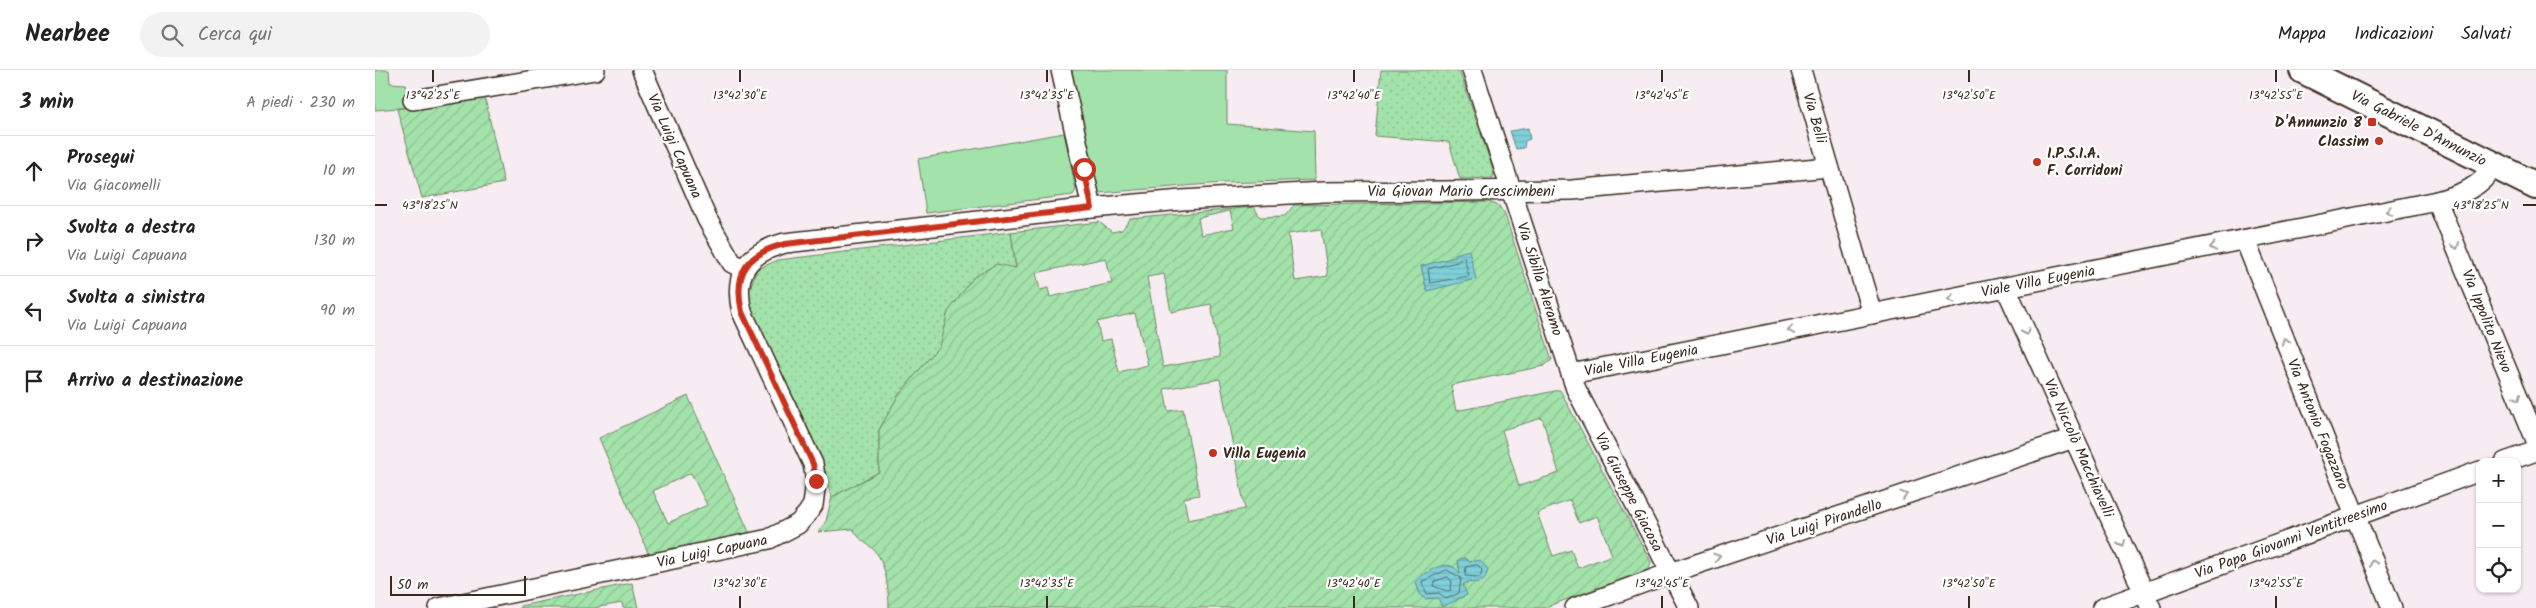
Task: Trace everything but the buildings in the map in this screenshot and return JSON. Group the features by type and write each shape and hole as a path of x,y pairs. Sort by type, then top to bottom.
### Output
{"main road":[{"name":"Via Gabriele D'Annunzio","path":"2303,70 2536,186"}],"street":[{"path":"413,100 595,70"},
{"name":"Via Luigi Capuana","path":"439,608 769,539 785,532 807,514 813,505 815,495 813,464 742,312 739,289 744,270 732,263 707,219 643,70"},
{"path":"744,270 748,261 757,254 769,247 785,244 1092,208 1061,70"},
{"name":"Via Sibilla Aleramo","path":"1472,70 1571,374"},
{"name":"Via Belli","path":"1801,70 1872,314"},
{"name":"Viale Villa Eugenia","path":"1571,374 2437,201 2467,192 2479,185 2494,165"},
{"name":"Via Giovan Mario Crescimbeni","path":"1092,208 1273,194 1572,190 1829,166"},
{"name":"Via Ippolito Nievo","path":"2437,201 2536,440"},
{"name":"Via Antonio Fogazzaro","path":"2245,240 2392,608"},
{"name":"Via Niccolò Macchiavelli","path":"2006,288 2147,600"},
{"name":"Via Giuseppe Giacosa","path":"1571,374 1576,389 1689,608"},
{"name":"Via Luigi Pirandello","path":"1575,608 1670,573 2074,438"},
{"path":"2515,458 2536,450"},
{"name":"Via Papa Giovanni Ventitreesimo","path":"2102,608 2147,600 2354,516 2476,472"}],"green space":[{"path":"375,70 389,70 390,83 406,84 410,107 375,110"},
{"path":"1071,70 1227,70 1227,124 1314,131 1315,180 1222,183 1099,193"},
{"path":"1381,70 1459,70 1494,172 1493,178 1460,179 1449,142 1375,136"},
{"path":"484,94 504,183 422,198 397,109"},
{"path":"1064,133 1076,190 1073,195 926,213 918,159"},
{"path":"1489,202 1499,206 1505,215 1552,360 1544,366 1451,385 1456,411 1560,390 1651,562 1649,569 1543,608 889,608 884,570 875,551 853,529 818,532 826,521 832,497 879,472 879,430 898,396 939,346 948,312 973,278 996,264 1016,268 1011,232 1099,222 1112,232 1122,230 1130,219 1254,207 1260,217 1285,216 1294,205","holes":["1230,211 1234,228 1201,235 1198,218","1321,229 1328,276 1295,281 1288,234","1456,257 1427,291 1421,266","1106,258 1112,283 1050,297 1048,288 1040,290 1036,273","1164,274 1171,312 1211,304 1220,357 1163,367 1147,277","1135,313 1148,365 1119,372 1111,339 1101,341 1097,322","1220,379 1245,509 1188,520 1184,498 1199,495 1183,409 1168,411 1164,389","1542,418 1559,473 1519,486 1502,430","1570,500 1579,523 1597,516 1612,555 1578,568 1571,550 1553,556 1537,513","1464,558 1470,562 1474,561 1483,581 1465,583 1463,588 1467,595 1438,598 1420,594 1416,582 1461,573 1458,564 1460,559"]},
{"path":"1011,232 1016,269 948,312 940,346 898,396 879,430 879,472 832,497 799,409 753,317 749,291 757,269 778,260"},
{"path":"688,396 750,534 649,555 599,438","holes":["691,473 707,505 668,523 653,491"]},
{"path":"632,583 638,608 623,608 622,603 594,608 520,608 520,606"}],"water":[{"path":"1528,128 1530,139 1525,141 1524,148 1516,149 1510,131"},
{"path":"1469,250 1476,279 1427,291 1421,266 1455,257 1455,254"},
{"path":"1464,558 1470,562 1480,560 1488,569 1482,581 1468,582 1463,585 1467,595 1442,607 1438,598 1425,599 1420,594 1416,582 1422,576 1437,567 1447,565 1454,567 1460,573 1458,560"}],"place":[{"name":"D'Annunzio 8","path":"2372,122"},
{"name":"Classim","path":"2379,141"},
{"name":"I.P.S.I.A. F. Corridoni","path":"2037,162"},
{"name":"Villa Eugenia","path":"1213,453"}],"route":[{"path":"816,481 813,464 742,312 739,300 740,279 748,261 769,247 785,244 1092,208 1084,169"}]}
